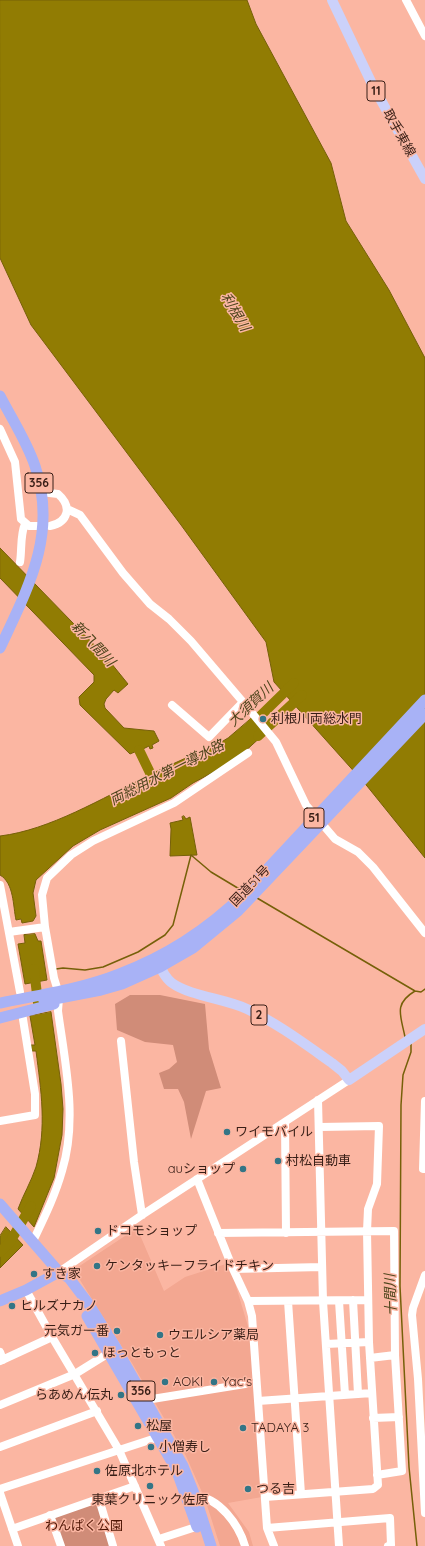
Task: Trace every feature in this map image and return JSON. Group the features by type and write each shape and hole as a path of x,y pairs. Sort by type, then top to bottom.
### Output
{"highway":[{"name":"356","path":"0,396 28,450 35,467 41,492 43,518 41,544 32,578 0,648"},
{"name":"国道51号","path":"201,936 244,894 425,700"},
{"name":"国道51号","path":"56,995 81,995 122,984 230,919 425,714"},
{"name":"国道51号","path":"56,995 158,962"},
{"path":"0,1011 25,1002 56,995"},
{"path":"0,1004 25,1002 56,995"},
{"path":"0,996 25,1002"},
{"path":"0,1018 25,1002"},
{"name":"356","path":"0,1204 59,1272 69,1278 79,1291 162,1436 183,1466 195,1496 203,1546"},
{"path":"0,1301 26,1290 59,1272"},
{"name":"356","path":"112,1350 146,1400 211,1546"}],"main road":[{"name":"取手東線","path":"332,0 373,86 425,179"},
{"name":"2","path":"158,962 167,978 180,988 229,1002 266,1019 332,1063 349,1080"},
{"path":"349,1080 425,1029"}],"street":[{"path":"406,0 425,36"},
{"path":"0,430 15,462 22,518 25,524"},
{"path":"41,492 58,494 65,501 67,508 63,519 50,526"},
{"path":"67,508 80,515 123,573 150,604 169,619 191,641 251,711 280,748 306,805 335,839 358,852 373,867 425,933"},
{"path":"25,524 37,526"},
{"path":"20,562 22,549 21,532 25,524"},
{"path":"172,705 209,738 243,702"},
{"path":"32,1240 51,1205 63,1170 67,1147 70,1109 56,995 45,927 42,890 47,878 71,855 100,837 174,803 248,753"},
{"path":"0,885 25,1002 35,1094 35,1115 0,1121"},
{"path":"9,932 45,927"},
{"path":"121,1041 134,1162 142,1215"},
{"path":"59,1272 142,1215 349,1080"},
{"path":"318,1100 320,1127 323,1301 338,1546"},
{"path":"425,1100 423,1169 425,1169"},
{"path":"285,1122 286,1233"},
{"path":"264,1497 373,1489 378,1485 367,1300 367,1231 368,1209 378,1184 379,1126 320,1127"},
{"path":"197,1179 233,1269 248,1301 252,1316 264,1497 267,1528 274,1546"},
{"path":"218,1233 394,1231 395,1355 402,1471 377,1475"},
{"path":"233,1269 322,1266"},
{"path":"425,1275 413,1308 412,1315 421,1378 425,1513"},
{"path":"26,1290 119,1450 160,1543 201,1526"},
{"path":"353,1300 358,1394"},
{"path":"248,1301 367,1300"},
{"path":"288,1301 301,1494"},
{"path":"340,1301 345,1395"},
{"path":"1,1358 52,1336"},
{"path":"326,1344 369,1342"},
{"path":"0,1405 75,1374 112,1350"},
{"path":"370,1358 395,1355"},
{"path":"146,1400 245,1384"},
{"path":"258,1401 372,1393"},
{"path":"0,1447 97,1411"},
{"path":"373,1418 399,1416"},
{"path":"0,1489 162,1436"},
{"path":"12,1528 135,1486"},
{"path":"0,1493 18,1546"},
{"path":"195,1496 203,1496 213,1500 237,1528 245,1546"},
{"path":"99,1499 113,1546"},
{"path":"50,1515 61,1546"},
{"path":"267,1528 390,1518 391,1545 388,1546"}],"shaded area":[{"path":"137,1228 164,1291 185,1277 229,1263 250,1333 262,1497 228,1503 249,1532 253,1546 220,1546 205,1499 186,1456 132,1363 75,1272 78,1267"}],"green space":[{"path":"130,995 160,995 205,1004 209,1049 221,1088 206,1091 191,1139 184,1102 178,1089 164,1089 159,1073 169,1069 177,1062 173,1045 145,1042 117,1030 115,1004"},
{"name":"わんぱく公園","path":"99,1499 113,1546 61,1546 50,1515"}],"water":[{"name":"利根川","path":"0,0 247,0 256,24 331,163 346,221 389,290 425,358 425,858 367,786 274,682 266,642 181,525 31,325 0,258"},
{"path":"0,548 107,658 128,684 118,693 114,690 106,699 104,704 105,708 124,728 154,731 159,741 152,745 153,748 150,749 149,746 141,750 147,761 143,763 137,751 130,754 80,705 79,697 94,682 94,675 0,578"},
{"path":"252,718 264,734 241,755 193,783 171,798 100,830 73,846 36,880 33,893 36,916 33,921 22,923 21,919 16,920 8,883 0,875 0,836 19,833 57,820 148,776 147,774 153,773 188,757 200,755 228,738"},
{"path":"184,816 186,819 190,817 197,855 170,856 170,823 183,820 182,817"},
{"path":"35,934 38,941 41,941 47,980 25,984 18,944 25,943 24,935"},
{"path":"51,1012 61,1084 63,1109 62,1135 54,1178 34,1227 18,1209 36,1167 42,1123 41,1095 36,1051 32,1051 31,1045 35,1045 30,1016"},
{"path":"6,1227 23,1245 0,1268 0,1236"}],"waterway":[{"name":"大須賀川","path":"251,725 294,683"},
{"name":"両総用水第一導水路","path":"258,736 302,695"},
{"name":"新八間川","path":"139,750 154,781"},
{"path":"56,969 63,968 85,970 103,967 138,952 165,935 173,925 191,855 211,872 241,890"},
{"path":"257,898 415,991 421,992 425,989"},
{"name":"両総用水第一導水路","path":"34,969 38,1003"},
{"name":"十間川","path":"405,1037 400,1011 401,1006 408,996 415,991"},
{"name":"十間川","path":"411,1044 411,1052 403,1075 401,1105 400,1286 409,1467 417,1546"},
{"name":"両総用水第一導水路","path":"0,1252 10,1242 31,1206"}],"place":[{"name":"利根川両総水門","path":"263,719"},
{"name":"ワイモバイル","path":"227,1132"},
{"name":"村松自動車","path":"278,1161"},
{"name":"auショップ","path":"243,1169"},
{"name":"ドコモショップ","path":"98,1231"},
{"name":"ケンタッキーフライドチキン","path":"97,1266"},
{"name":"すき家","path":"34,1274"},
{"name":"ヒルズナカノ","path":"12,1306"},
{"name":"元気ガー番","path":"117,1331"},
{"name":"ウエルシア薬局","path":"160,1335"},
{"name":"ほっともっと","path":"95,1353"},
{"name":"AOKI","path":"165,1382"},
{"name":"Yac's","path":"214,1382"},
{"name":"らあめん伝丸","path":"121,1395"},
{"name":"松屋","path":"138,1426"},
{"name":"TADAYA 3","path":"243,1428"},
{"name":"小僧寿し","path":"151,1447"},
{"name":"佐原北ホテル","path":"97,1471"},
{"name":"東葉クリニック佐原","path":"150,1486"},
{"name":"つる吉","path":"248,1489"}]}
